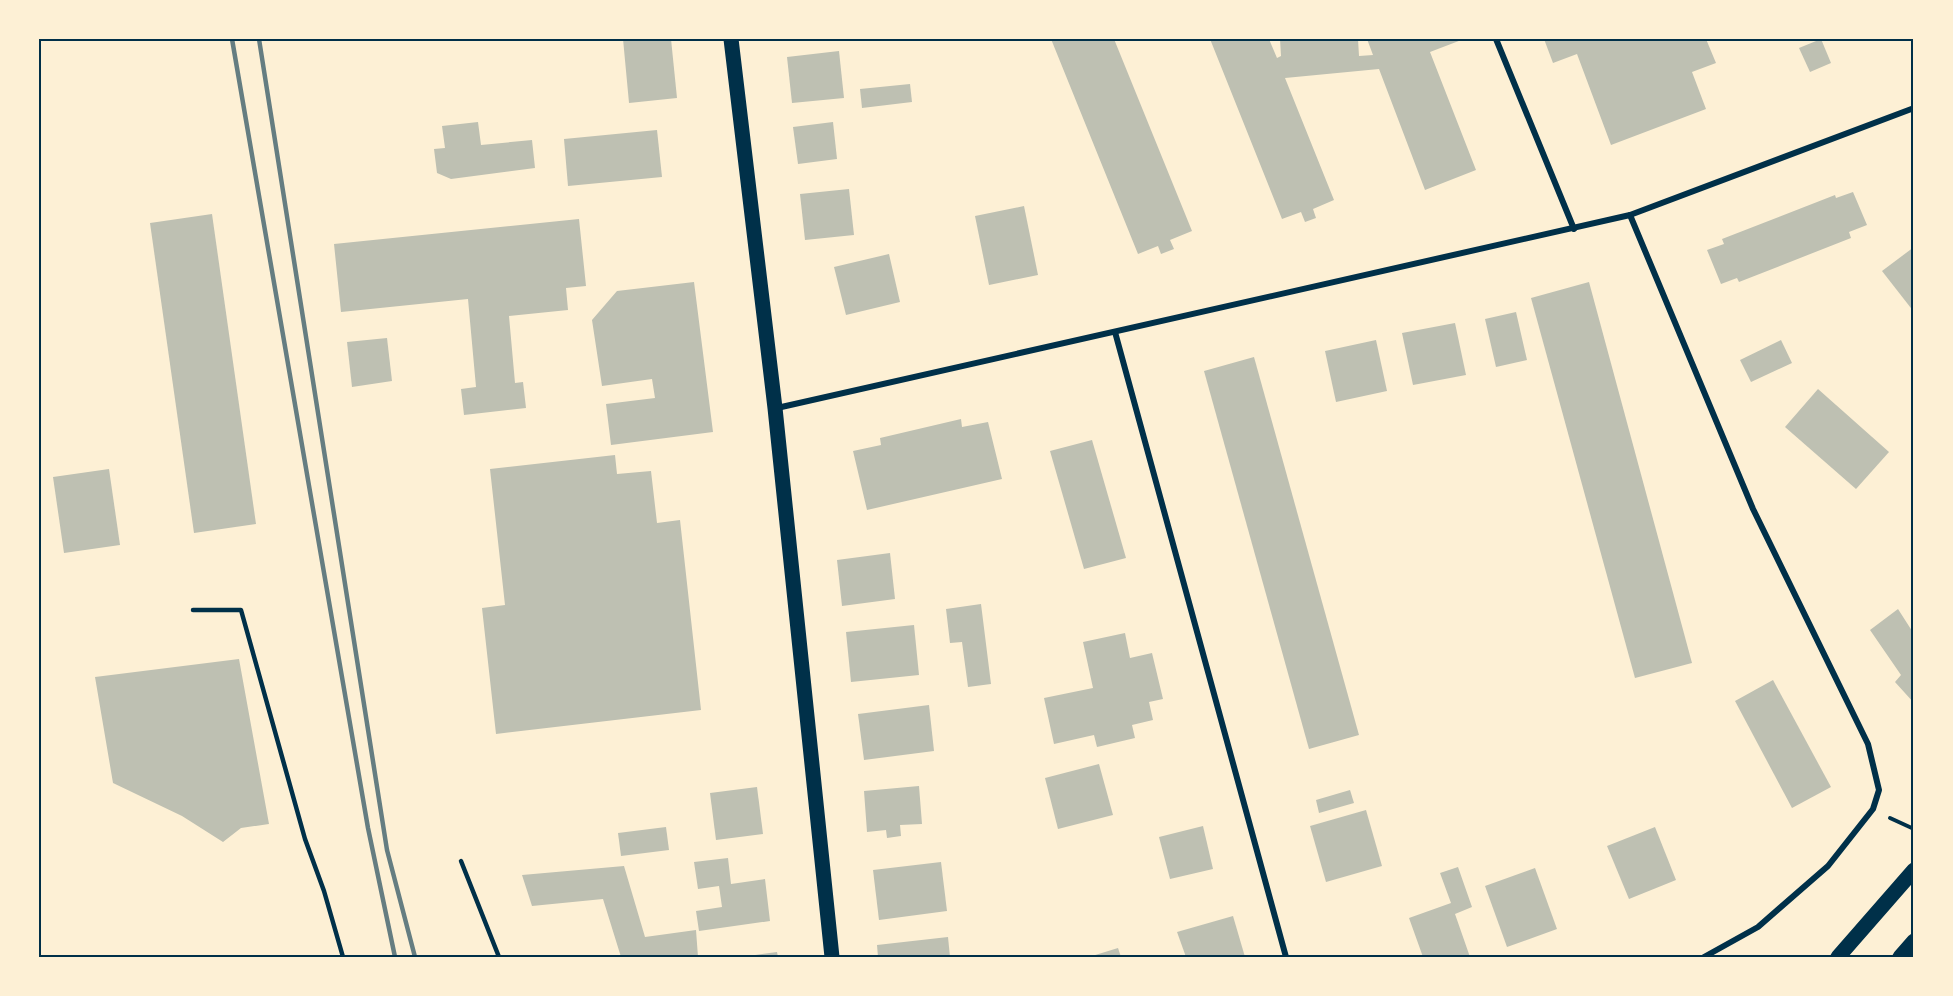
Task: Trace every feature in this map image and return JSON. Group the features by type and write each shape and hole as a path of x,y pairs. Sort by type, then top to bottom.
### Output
{"main road":[{"path":"731,39 775,408 832,957"},
{"path":"1838,957 1914,870"},
{"path":"1900,957 1914,941"}],"street":[{"path":"1496,39 1574,229"},
{"path":"775,408 1630,215 1914,108"},
{"path":"1630,215 1753,509 1868,744 1879,790 1873,809 1828,866 1758,927 1704,957"},
{"path":"1115,332 1286,957"}],"lane":[{"path":"193,610 241,610 305,839 324,891 343,957"},
{"path":"461,861 499,957"}],"building":[{"path":"623,39 671,39 677,98 629,103"},
{"path":"1051,39 1114,39 1192,231 1170,240 1174,249 1161,254 1158,246 1138,254"},
{"path":"1210,39 1269,39 1277,58 1281,56 1280,39 1358,39 1359,56 1373,55 1367,39 1464,39 1430,52 1476,170 1425,190 1379,69 1285,78 1334,200 1313,209 1316,218 1305,222 1301,212 1282,219"},
{"path":"1544,39 1706,39 1716,63 1692,72 1706,109 1611,145 1577,54 1553,63"},
{"path":"1821,39 1831,63 1810,72 1799,48"},
{"path":"839,51 844,98 792,103 787,57"},
{"path":"910,84 912,102 862,108 860,89"},
{"path":"478,122 481,145 532,140 535,168 451,179 437,173 434,149 445,148 442,126"},
{"path":"833,122 837,159 798,164 793,127"},
{"path":"657,130 662,177 568,186 564,139"},
{"path":"849,189 854,235 805,240 800,194"},
{"path":"1853,192 1867,225 1849,232 1851,238 1739,282 1737,278 1721,284 1707,250 1724,244 1722,239 1835,195 1836,198"},
{"path":"1024,206 1038,275 989,285 975,216"},
{"path":"212,214 256,524 194,533 150,223"},
{"path":"579,219 586,286 566,288 568,310 509,316 515,383 523,382 526,408 464,415 461,389 476,387 468,299 341,312 334,244"},
{"path":"1914,247 1914,312 1882,271"},
{"path":"889,254 900,302 846,315 834,267"},
{"path":"694,282 713,432 611,445 606,404 655,398 652,379 602,386 592,320 617,291"},
{"path":"1589,282 1692,663 1635,678 1531,298"},
{"path":"1516,312 1527,360 1496,367 1485,319"},
{"path":"1455,323 1466,375 1413,385 1402,333"},
{"path":"387,338 392,381 352,387 347,342"},
{"path":"1376,340 1387,391 1336,402 1325,351"},
{"path":"1781,340 1792,363 1751,382 1740,360"},
{"path":"1254,357 1359,735 1309,749 1204,371"},
{"path":"1818,389 1889,452 1856,489 1785,427"},
{"path":"961,419 962,427 988,422 1002,479 867,510 853,451 881,445 880,438"},
{"path":"1092,440 1126,558 1084,569 1050,451"},
{"path":"615,455 617,474 651,471 657,523 680,520 701,710 496,734 482,608 505,605 490,469"},
{"path":"109,469 120,545 64,553 53,477"},
{"path":"890,553 895,599 842,606 837,560"},
{"path":"981,604 991,684 968,687 962,642 950,643 946,609"},
{"path":"1898,609 1914,634 1914,703 1895,682 1901,675 1870,630"},
{"path":"914,625 919,675 851,682 846,632"},
{"path":"1125,633 1130,658 1152,653 1163,699 1149,702 1153,720 1132,725 1135,738 1097,747 1094,735 1054,744 1044,698 1093,688 1083,642"},
{"path":"239,659 269,824 241,828 223,842 182,816 113,783 95,677"},
{"path":"1773,680 1831,787 1792,808 1735,701"},
{"path":"929,705 934,751 864,760 858,714"},
{"path":"1099,764 1113,815 1058,829 1045,778"},
{"path":"919,786 922,824 900,825 901,836 887,838 886,830 867,832 864,791"},
{"path":"757,787 763,834 716,840 710,793"},
{"path":"1350,790 1354,803 1319,813 1316,800"},
{"path":"1366,810 1382,866 1326,882 1310,826"},
{"path":"1203,826 1213,869 1170,879 1159,837"},
{"path":"666,827 669,850 621,856 618,833"},
{"path":"1655,827 1676,880 1629,899 1607,846"},
{"path":"728,858 731,884 765,879 770,921 699,931 696,911 722,907 719,886 698,889 694,862"},
{"path":"941,862 947,911 879,920 873,870"},
{"path":"624,866 645,937 696,930 698,957 621,957 603,899 532,906 522,875"},
{"path":"1458,867 1472,907 1455,914 1470,957 1423,957 1409,918 1451,903 1440,873"},
{"path":"1535,868 1557,929 1507,947 1485,886"},
{"path":"1233,916 1245,957 1186,957 1177,932"},
{"path":"948,937 950,957 878,957 877,945"},
{"path":"1118,948 1121,957 1092,957 1092,956"},
{"path":"777,952 778,957 748,957 748,956"}],"railway":[{"path":"232,39 368,828 395,957"},
{"path":"259,39 387,850 415,957"}]}
